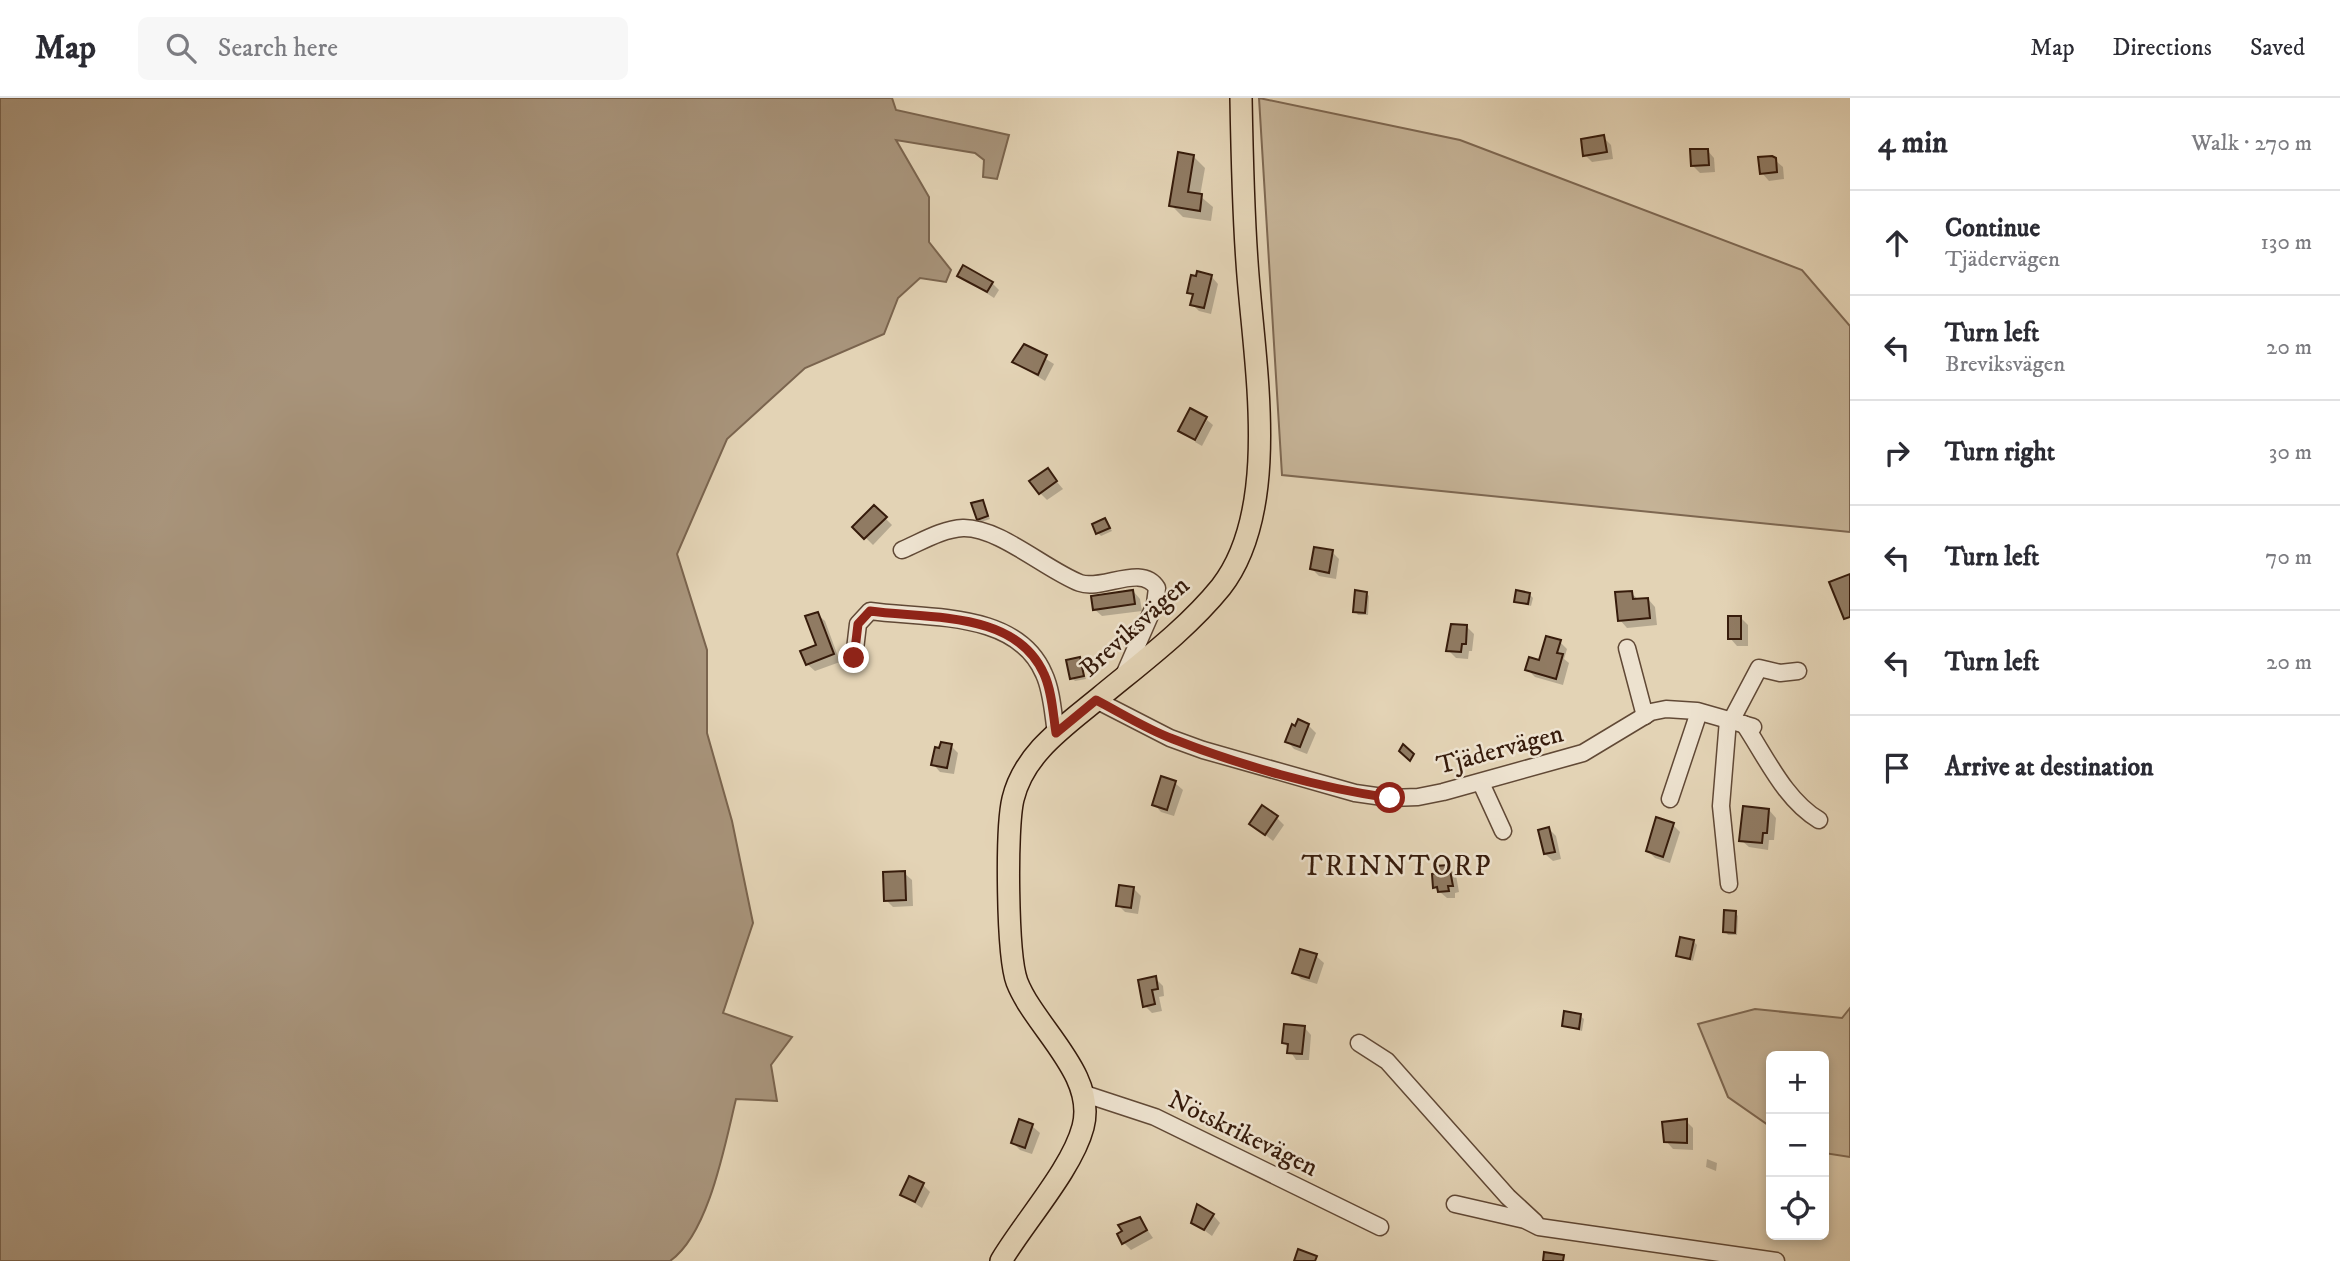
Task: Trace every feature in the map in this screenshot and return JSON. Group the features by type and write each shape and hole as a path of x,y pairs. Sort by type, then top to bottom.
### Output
{"main road":[{"name":"Breviksvägen","path":"1001,1261 1077,1143 1085,1115 1082,1093 1067,1062 1018,985 1012,957 1011,804 1017,783 1028,764 1056,733 1172,636 1221,586 1242,549 1253,521 1261,462 1244,226 1241,98"}],"street":[{"path":"902,550 946,531 975,529 1083,584 1138,578 1149,580 1157,588 1155,604 1123,678"},
{"path":"854,658 858,624 870,611 972,622 1003,633 1023,644 1045,676 1056,733"},
{"path":"1628,648 1645,716"},
{"path":"1729,884 1721,806 1739,723 1759,668 1780,673 1798,671"},
{"name":"Tjädervägen","path":"1096,700 1192,746 1355,793 1418,797 1481,783 1583,753 1645,716 1666,709 1699,712 1739,723"},
{"path":"1670,799 1699,712"},
{"path":"1739,723 1790,794 1807,813 1819,820"},
{"path":"1481,783 1503,831"},
{"path":"1359,1043 1387,1061 1508,1197 1539,1227"},
{"name":"Nötskrikevägen","path":"1082,1093 1155,1117 1380,1227"},
{"path":"1455,1204 1539,1227 1776,1261"}],"shaded area":[{"path":"0,98 892,98 896,110 1009,135 997,179 983,177 984,160 975,153 896,140 929,197 929,242 951,270 946,282 920,278 898,298 884,334 805,368 727,439 677,554 707,650 707,733 732,821 753,923 723,1013 792,1037 771,1065 777,1101 736,1099 721,1163 705,1210 684,1248 670,1261 0,1261"},
{"path":"1259,98 1460,140 1802,270 1850,326 1850,532 1282,475"},
{"path":"1850,1008 1850,1157 1829,1154 1829,1051 1766,1051 1766,1124 1728,1097 1698,1024 1755,1009 1842,1018"}],"building":[{"path":"1604,135 1607,152 1583,156 1581,139"},
{"path":"1690,149 1708,149 1709,165 1691,166"},
{"path":"1178,152 1194,155 1188,192 1202,194 1200,211 1169,206"},
{"path":"1758,157 1776,158 1777,172 1760,174"},
{"path":"963,265 993,282 987,292 957,276"},
{"path":"1197,271 1212,275 1204,308 1190,305 1193,294 1187,293 1191,275 1196,276"},
{"path":"1024,344 1047,355 1038,375 1012,362"},
{"path":"1190,408 1207,417 1195,440 1178,431"},
{"path":"1048,468 1057,481 1039,494 1029,481"},
{"path":"983,500 988,516 977,520 971,503"},
{"path":"874,505 887,517 864,539 852,527"},
{"path":"1105,518 1110,528 1096,534 1092,524"},
{"path":"1314,547 1333,550 1329,573 1310,569"},
{"path":"1850,574 1850,617 1844,619 1829,582"},
{"path":"1133,590 1135,604 1093,610 1091,596"},
{"path":"1355,590 1367,592 1365,613 1353,612"},
{"path":"1516,590 1530,593 1528,604 1514,602"},
{"path":"1632,591 1633,599 1648,598 1650,618 1618,621 1615,592"},
{"path":"818,612 834,654 806,665 800,651 816,645 805,616"},
{"path":"1728,616 1741,616 1741,639 1728,639"},
{"path":"1451,624 1467,625 1466,644 1462,644 1461,652 1446,651"},
{"path":"1546,636 1561,640 1557,653 1563,654 1556,679 1525,670 1529,657 1539,660"},
{"path":"1080,657 1084,676 1070,679 1066,660"},
{"path":"1298,719 1309,724 1300,747 1285,742 1292,724 1295,726"},
{"path":"941,742 952,744 947,768 931,765 935,747 939,748"},
{"path":"1403,744 1414,754 1410,761 1399,751"},
{"path":"1161,776 1176,781 1167,810 1152,805"},
{"path":"1262,805 1278,816 1265,835 1249,824"},
{"path":"1743,806 1769,809 1767,833 1763,833 1762,843 1739,841"},
{"path":"1656,817 1674,823 1663,857 1646,851"},
{"path":"1549,827 1555,852 1544,854 1538,830"},
{"path":"1449,865 1453,886 1448,886 1449,891 1438,892 1437,887 1433,888 1432,874 1436,873 1435,866"},
{"path":"905,871 906,900 884,901 883,872"},
{"path":"1119,885 1134,887 1131,908 1116,906"},
{"path":"1724,910 1736,911 1735,933 1723,932"},
{"path":"1680,937 1694,940 1690,959 1676,956"},
{"path":"1300,949 1317,954 1309,978 1292,973"},
{"path":"1156,976 1158,989 1152,990 1155,1004 1143,1007 1138,980"},
{"path":"1564,1011 1581,1014 1579,1029 1562,1026"},
{"path":"1284,1024 1305,1026 1302,1054 1287,1053 1288,1044 1282,1043"},
{"path":"1019,1119 1033,1124 1025,1148 1011,1143"},
{"path":"1687,1119 1687,1143 1664,1142 1662,1122"},
{"path":"909,1176 924,1183 915,1202 900,1195"},
{"path":"1197,1204 1214,1214 1204,1230 1191,1223"},
{"path":"1140,1217 1147,1230 1122,1244 1117,1234 1122,1231 1118,1225"},
{"path":"1298,1249 1317,1256 1315,1261 1294,1261"},
{"path":"1544,1252 1564,1255 1563,1261 1543,1261"}],"district":[{"name":"TRINNTORP","path":"1397,866"}],"route":[{"path":"854,658 858,624 870,611 972,622 1013,637 1034,656 1045,676 1056,733 1096,700 1170,738 1203,750 1355,793 1390,798"}]}
